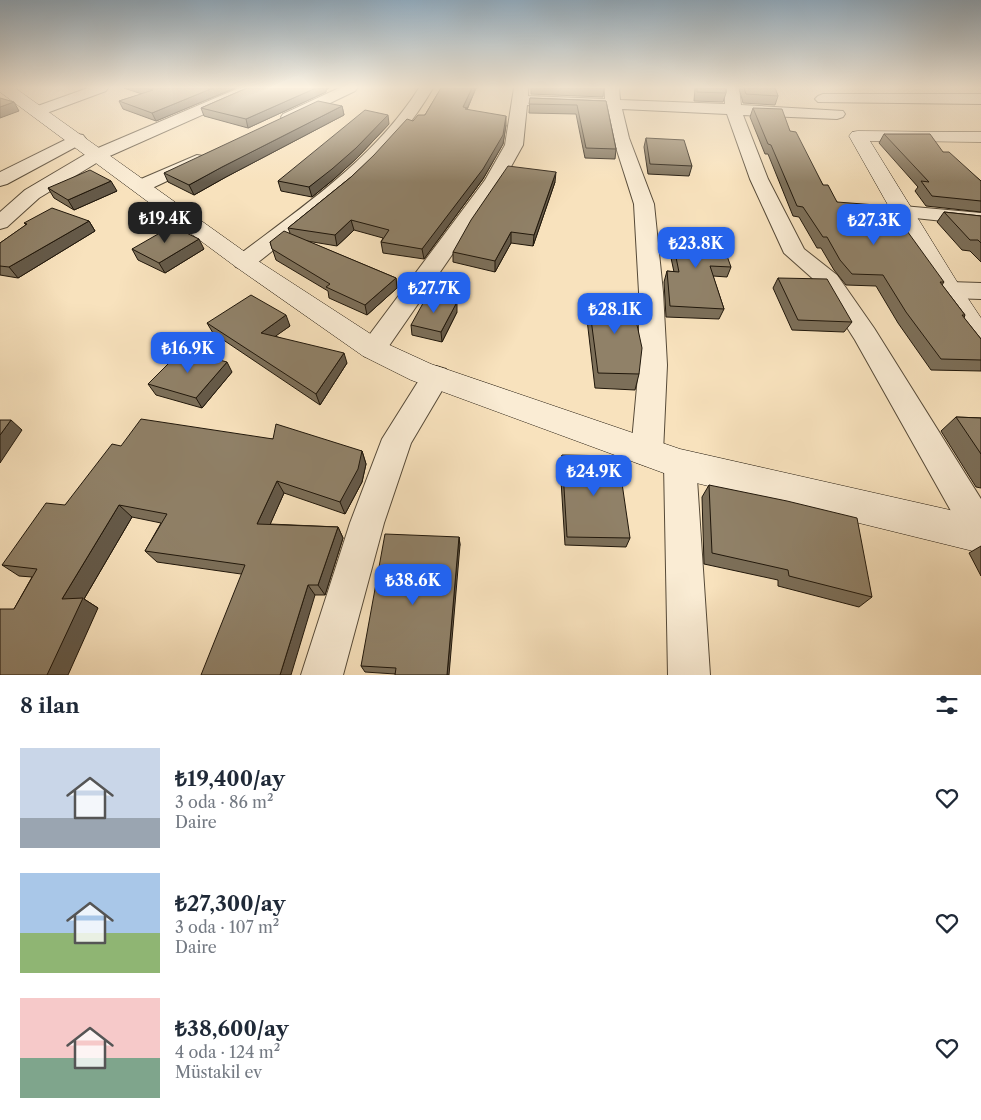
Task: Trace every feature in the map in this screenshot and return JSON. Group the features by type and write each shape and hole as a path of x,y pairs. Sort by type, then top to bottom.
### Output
{"street":[{"path":"48,120 244,262 373,349 436,377 680,464 981,533"},
{"path":"0,180 163,120"},
{"path":"272,125 284,120"},
{"path":"244,262 340,189 403,120"},
{"path":"373,349 494,180 514,144 517,120"},
{"path":"617,120 621,138 644,204 651,292 653,365 647,452"},
{"path":"740,120 759,179 795,253 829,280 865,335 981,533"},
{"path":"842,120 858,136 949,290 981,339"},
{"path":"858,136 981,137"},
{"path":"0,223 87,147"},
{"path":"141,186 211,154"},
{"path":"903,212 981,219"},
{"path":"949,290 981,291"},
{"path":"322,675 367,523 397,439 436,377"},
{"path":"680,464 689,675"}],"building":[{"path":"278,120 315,120 189,185 164,173"},
{"path":"353,120 384,120 356,148 309,187 278,181"},
{"path":"407,120 505,120 503,135 483,169 422,249 381,242 389,230 351,220 335,235 288,228 351,177"},
{"path":"580,120 610,120 616,149 586,148"},
{"path":"758,120 786,120 790,131 796,132 823,185 828,185 837,202 889,206 944,282 940,282 981,339 981,360 941,359 906,312 883,275 852,274 840,260 827,237 823,237 803,207 797,206 771,145 768,144"},
{"path":"884,134 930,134 943,152 949,152 981,181 981,201 932,196 921,181 929,182"},
{"path":"646,138 684,140 692,166 650,164"},
{"path":"508,166 556,172 534,235 511,232 495,261 453,252 471,220"},
{"path":"90,170 111,181 68,200 48,188"},
{"path":"52,208 89,221 9,267 0,266 0,243 27,224 24,223"},
{"path":"944,212 981,216 981,243 978,240 970,240"},
{"path":"172,226 199,239 159,263 132,249"},
{"path":"670,228 718,231 731,267 710,266 724,309 670,306 667,271 679,272"},
{"path":"284,231 396,278 365,305 326,287 330,284 272,249 270,242"},
{"path":"778,278 827,279 852,322 798,320"},
{"path":"251,295 286,315 261,333 344,353 316,394 207,323"},
{"path":"427,296 457,302 441,332 411,325"},
{"path":"588,296 631,297 642,348 639,374 598,373"},
{"path":"182,350 227,362 196,398 148,384"},
{"path":"956,417 981,418 981,454"},
{"path":"141,419 273,439 276,424 362,451 358,469 340,502 277,481 257,524 338,527 318,585 308,585 280,675 201,675 245,565 145,551 167,514 119,505 62,599 83,598 47,675 0,675 0,609 14,609 37,569 2,565 46,503 65,505 112,444 121,446"},
{"path":"0,420 11,420 0,435"},
{"path":"562,455 618,456 630,538 567,537"},
{"path":"709,485 857,518 872,597 789,576 788,570 712,553"},
{"path":"385,534 459,537 447,675 395,675 396,668 361,666"}]}
